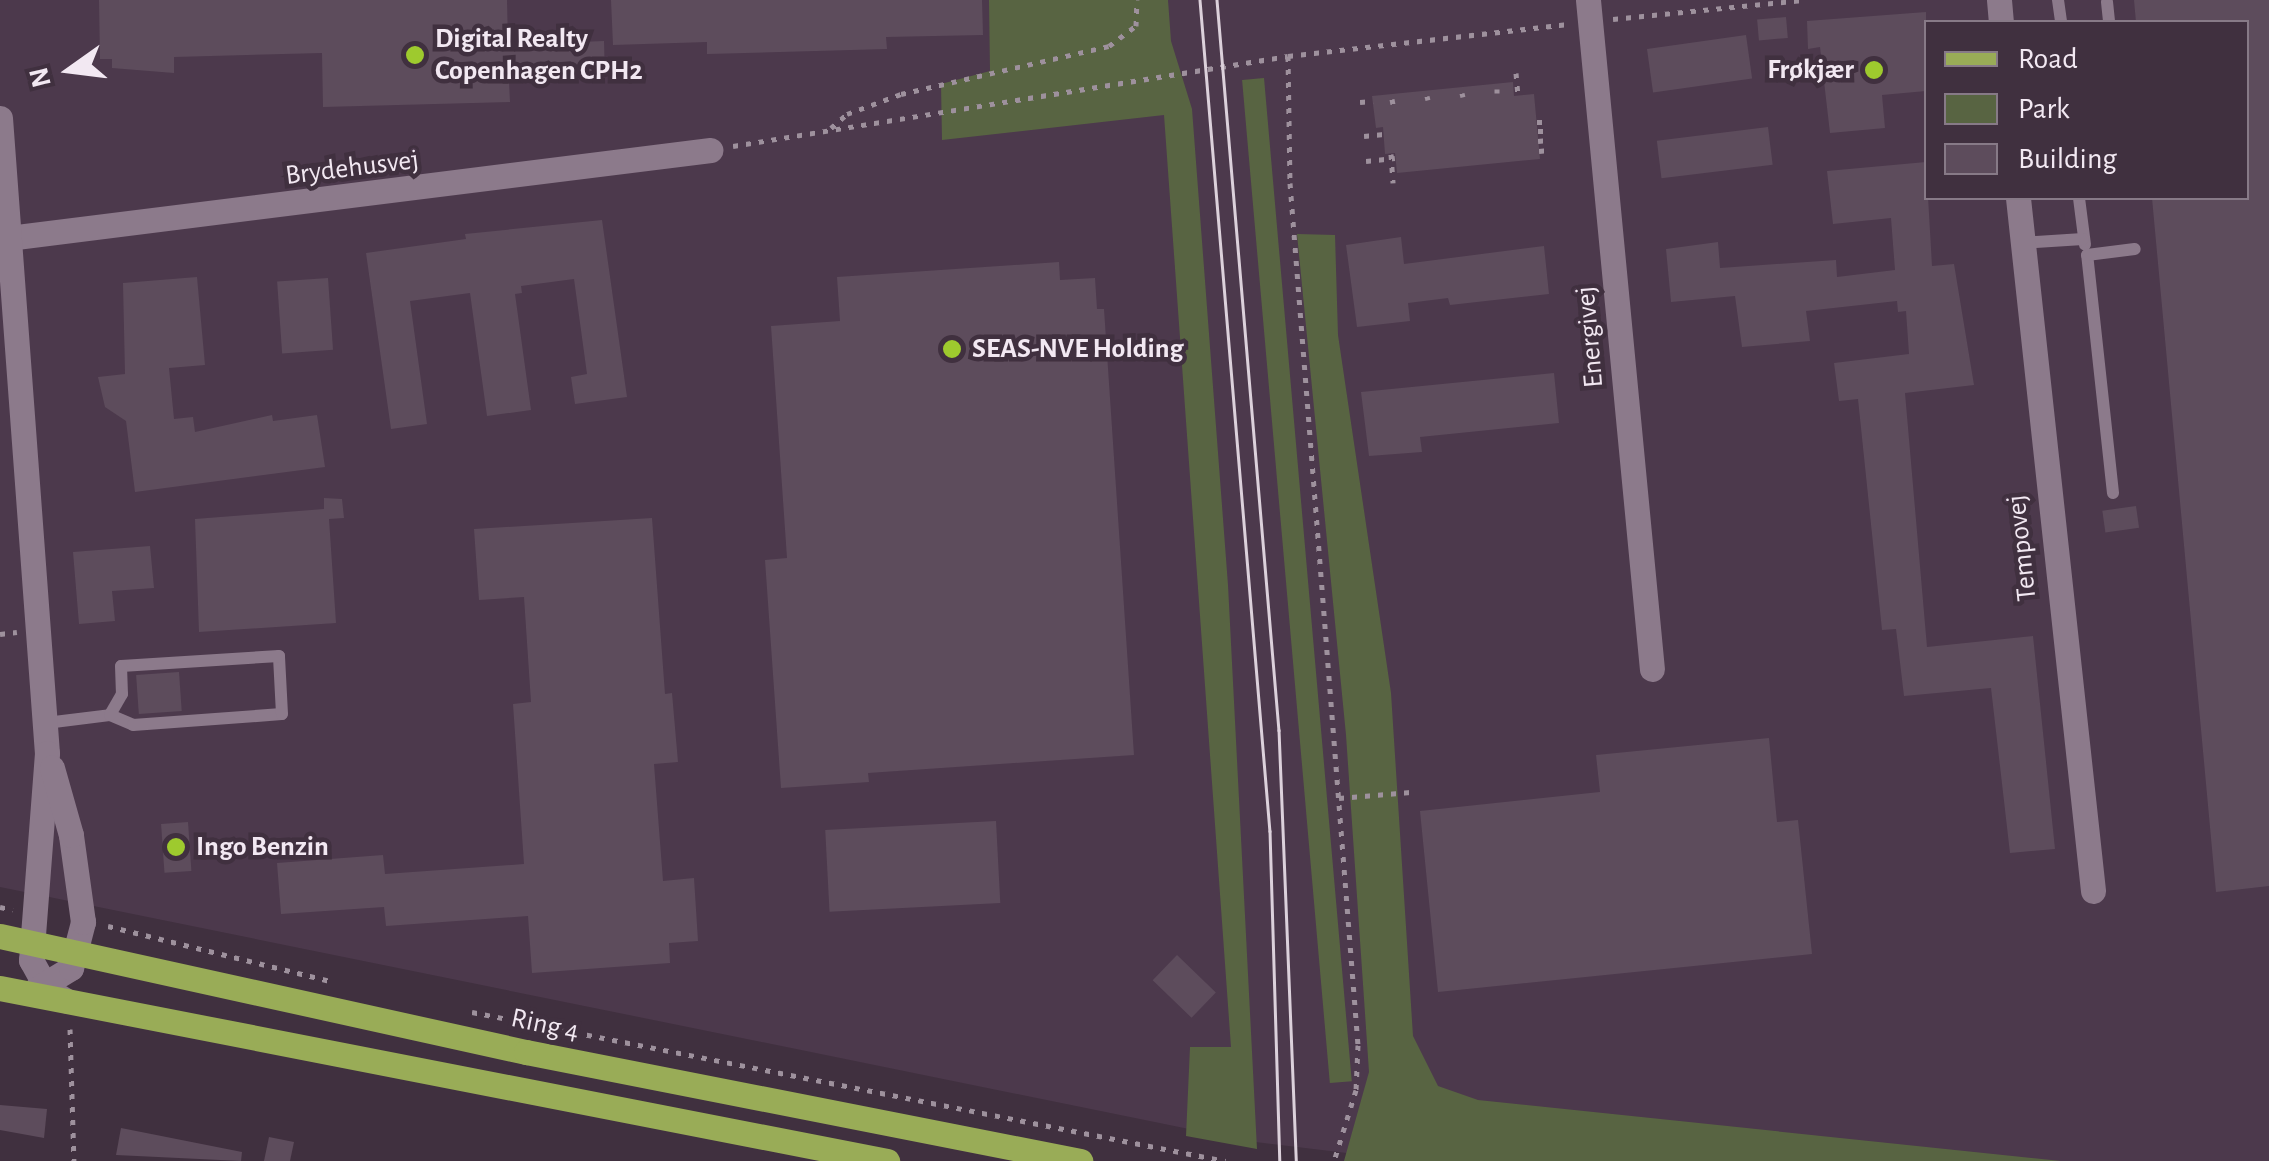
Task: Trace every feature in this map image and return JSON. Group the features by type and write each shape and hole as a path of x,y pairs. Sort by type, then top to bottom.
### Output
{"main road":[{"name":"Ring 4","path":"0,936 78,950 526,1052 1080,1161"},
{"path":"8,989 57,995 887,1161"}],"street":[{"name":"Energivej","path":"1590,11 1652,669"},
{"path":"0,118 5,238 48,753 30,941 32,960 57,995 78,950 83,922 71,835 48,753"},
{"name":"Brydehusvej","path":"5,238 710,150"},
{"name":"Tempovej","path":"2018,200 2093,892"}],"lane":[{"path":"2079,200 2114,493"},
{"path":"2022,243 2083,239"},
{"path":"2087,254 2135,249"},
{"path":"46,723 110,715 134,725 282,714 278,656 121,666 122,694 110,715"}],"path":[{"path":"830,130 846,114 901,94 1109,46 1136,26 1137,0"},
{"path":"710,150 1154,76 1590,11 1803,0"},
{"path":"1288,56 1290,183 1358,1044 1356,1090 1334,1161"},
{"path":"1516,73 1518,96"},
{"path":"1360,102 1373,102"},
{"path":"1537,122 1546,122"},
{"path":"1538,132 1547,130"},
{"path":"1364,136 1384,134"},
{"path":"1538,141 1548,140"},
{"path":"1540,151 1549,150"},
{"path":"1366,161 1393,156 1393,182"},
{"path":"1339,798 1410,792"},
{"path":"83,922 349,985"},
{"path":"460,1010 1224,1161"},
{"path":"70,1029 74,1161"}],"shaded area":[{"path":"0,0 2269,0 2269,1161 1413,1161 1248,1141 0,887"}],"green space":[{"path":"989,0 1168,0 1171,41 1192,109 1228,585 1257,1149 1186,1136 1190,1047 1231,1047 1164,115 942,140 941,84 990,71"},
{"path":"1264,78 1352,1081 1330,1083 1242,80"},
{"path":"1297,234 1335,235 1338,335 1391,693 1413,1036 1438,1086 1478,1100 2061,1161 1344,1161 1369,1072 1346,735"}],"building":[{"name":"Digital Realty Copenhagen CPH2","path":"99,0 507,0 508,45 604,41 605,78 509,82 510,102 323,107 322,53 174,57 174,73 112,68 112,59 100,59"},
{"path":"611,0 982,0 983,35 886,37 887,49 707,54 707,42 613,45"},
{"path":"2134,0 2269,0 2269,886 2216,892 2152,200 2249,200 2249,20 2136,20"},
{"name":"Frøkjær","path":"1926,12 1924,91 1882,95 1885,128 1830,133 1820,47 1808,49 1807,21"},
{"path":"1786,17 1788,38 1759,40 1757,20"},
{"path":"1746,35 1752,79 1653,92 1647,49"},
{"path":"1513,82 1514,96 1534,94 1540,159 1397,173 1395,153 1385,154 1383,127 1376,128 1372,96"},
{"path":"1768,127 1773,165 1661,178 1657,141"},
{"path":"1924,162 1932,266 1954,264 1974,385 1905,393 1927,647 2033,636 2055,849 2010,853 1991,688 1904,696 1896,629 1882,630 1858,399 1839,401 1834,363 1909,354 1906,311 1898,312 1897,301 1806,311 1810,341 1742,347 1735,296 1671,302 1666,249 1718,242 1720,268 1836,260 1837,277 1895,270 1891,218 1833,224 1827,171"},
{"path":"602,220 627,397 575,404 571,377 587,374 574,279 521,286 522,293 515,294 531,410 487,416 470,293 410,301 427,424 391,429 366,253 466,239 465,234"},
{"path":"1401,237 1404,264 1544,246 1549,294 1450,305 1448,298 1408,303 1410,321 1357,327 1346,245"},
{"path":"1059,262 1060,280 1095,278 1097,309 1104,309 1134,755 868,773 869,782 781,788 765,560 787,558 771,326 840,321 837,277"},
{"path":"197,277 205,365 169,368 174,419 193,417 195,432 272,415 273,421 317,415 325,467 135,492 126,421 105,407 98,377 125,374 123,283"},
{"path":"328,278 333,350 282,353 277,282"},
{"path":"1554,373 1559,423 1420,437 1422,452 1369,456 1361,392"},
{"path":"324,498 342,499 344,518 329,519 336,623 199,632 195,519 324,509"},
{"path":"2136,506 2139,528 2105,533 2102,511"},
{"path":"652,518 665,694 672,693 678,762 654,764 663,881 694,878 698,941 669,943 670,963 532,973 528,916 386,926 384,907 281,914 277,863 383,855 385,874 524,864 513,704 531,702 524,597 479,600 474,529"},
{"path":"150,546 154,588 112,591 115,621 79,624 73,552"},
{"path":"179,672 182,711 139,714 136,675"},
{"path":"1769,738 1777,822 1798,820 1812,954 1438,992 1420,811 1600,792 1596,755"},
{"path":"996,821 1000,903 830,912 825,830"},
{"name":"Ingo Benzin","path":"188,822 191,871 164,873 161,824"},
{"path":"1177,955 1216,993 1192,1018 1153,980"},
{"path":"0,1105 47,1109 44,1138 0,1130"},
{"path":"121,1128 242,1152 241,1161 116,1155"},
{"path":"269,1137 294,1142 290,1161 264,1161"}],"tram line":[{"path":"1200,0 1270,831 1280,1161"},
{"path":"1217,0 1279,730 1296,1161"}],"place":[{"name":"Digital Realty Copenhagen CPH2","path":"415,55"},
{"name":"Frøkjær","path":"1874,70"},
{"name":"SEAS-NVE Holding","path":"952,349"},
{"name":"Ingo Benzin","path":"176,847"}]}
